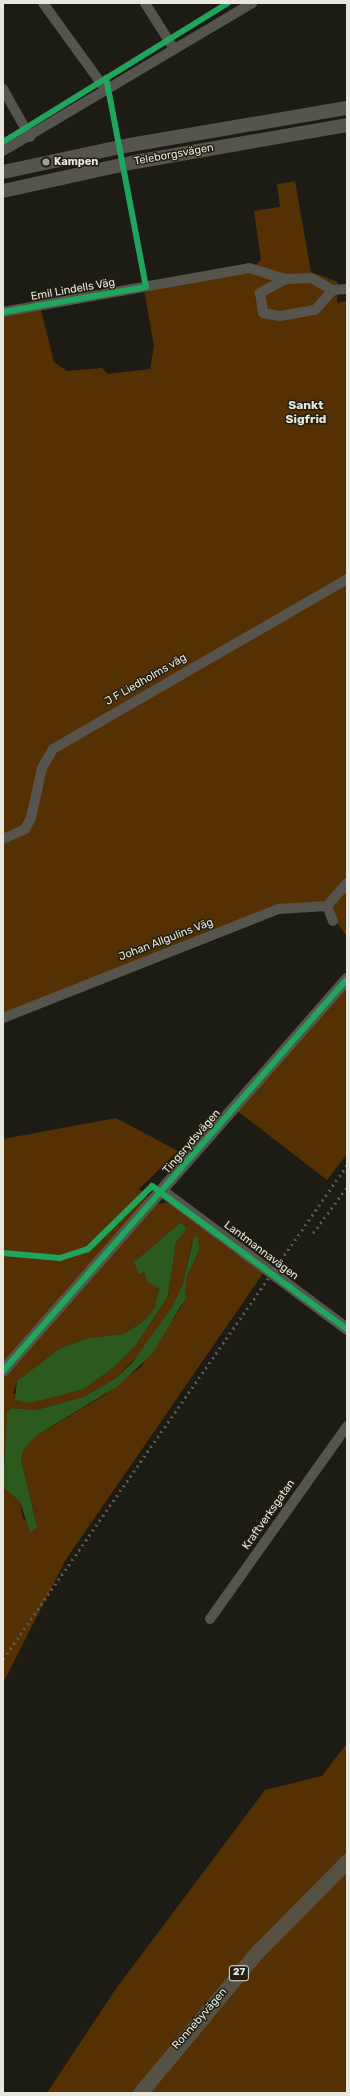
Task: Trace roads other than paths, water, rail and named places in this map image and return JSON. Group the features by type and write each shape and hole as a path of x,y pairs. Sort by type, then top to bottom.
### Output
{"main road":[{"name":"Teleborgsvägen","path":"3,172 130,145 347,108"},
{"name":"Teleborgsvägen","path":"3,191 135,162 347,125"},
{"name":"Ronnebyvägen","path":"140,2093 258,1951 347,1861"}],"street":[{"path":"43,3 106,90"},
{"path":"145,3 174,49"},
{"path":"3,151 30,137 252,3"},
{"path":"3,90 30,137"},
{"name":"Emil Lindells Väg","path":"3,312 249,268 286,279 311,278 333,290 315,310 280,316 263,313 260,293 286,279"},
{"path":"333,290 347,289"},
{"name":"J F Liedholms väg","path":"3,839 25,829 31,818 42,768 53,749 347,579"},
{"path":"333,921 326,906 347,883"},
{"name":"Johan Allgulins Väg","path":"3,1018 279,909 326,906"},
{"name":"Tingsrydsvägen","path":"3,1371 347,979"},
{"name":"Lantmannavägen","path":"162,1191 347,1329"},
{"name":"Kraftverksgatan","path":"210,1619 347,1426"}],"railway":[{"path":"3,1659 347,1165"},
{"path":"313,1233 347,1187"}],"place":[{"name":"Kampen","path":"46,162"}],"district":[{"name":"Sankt Sigfrid","path":"306,413"}]}
